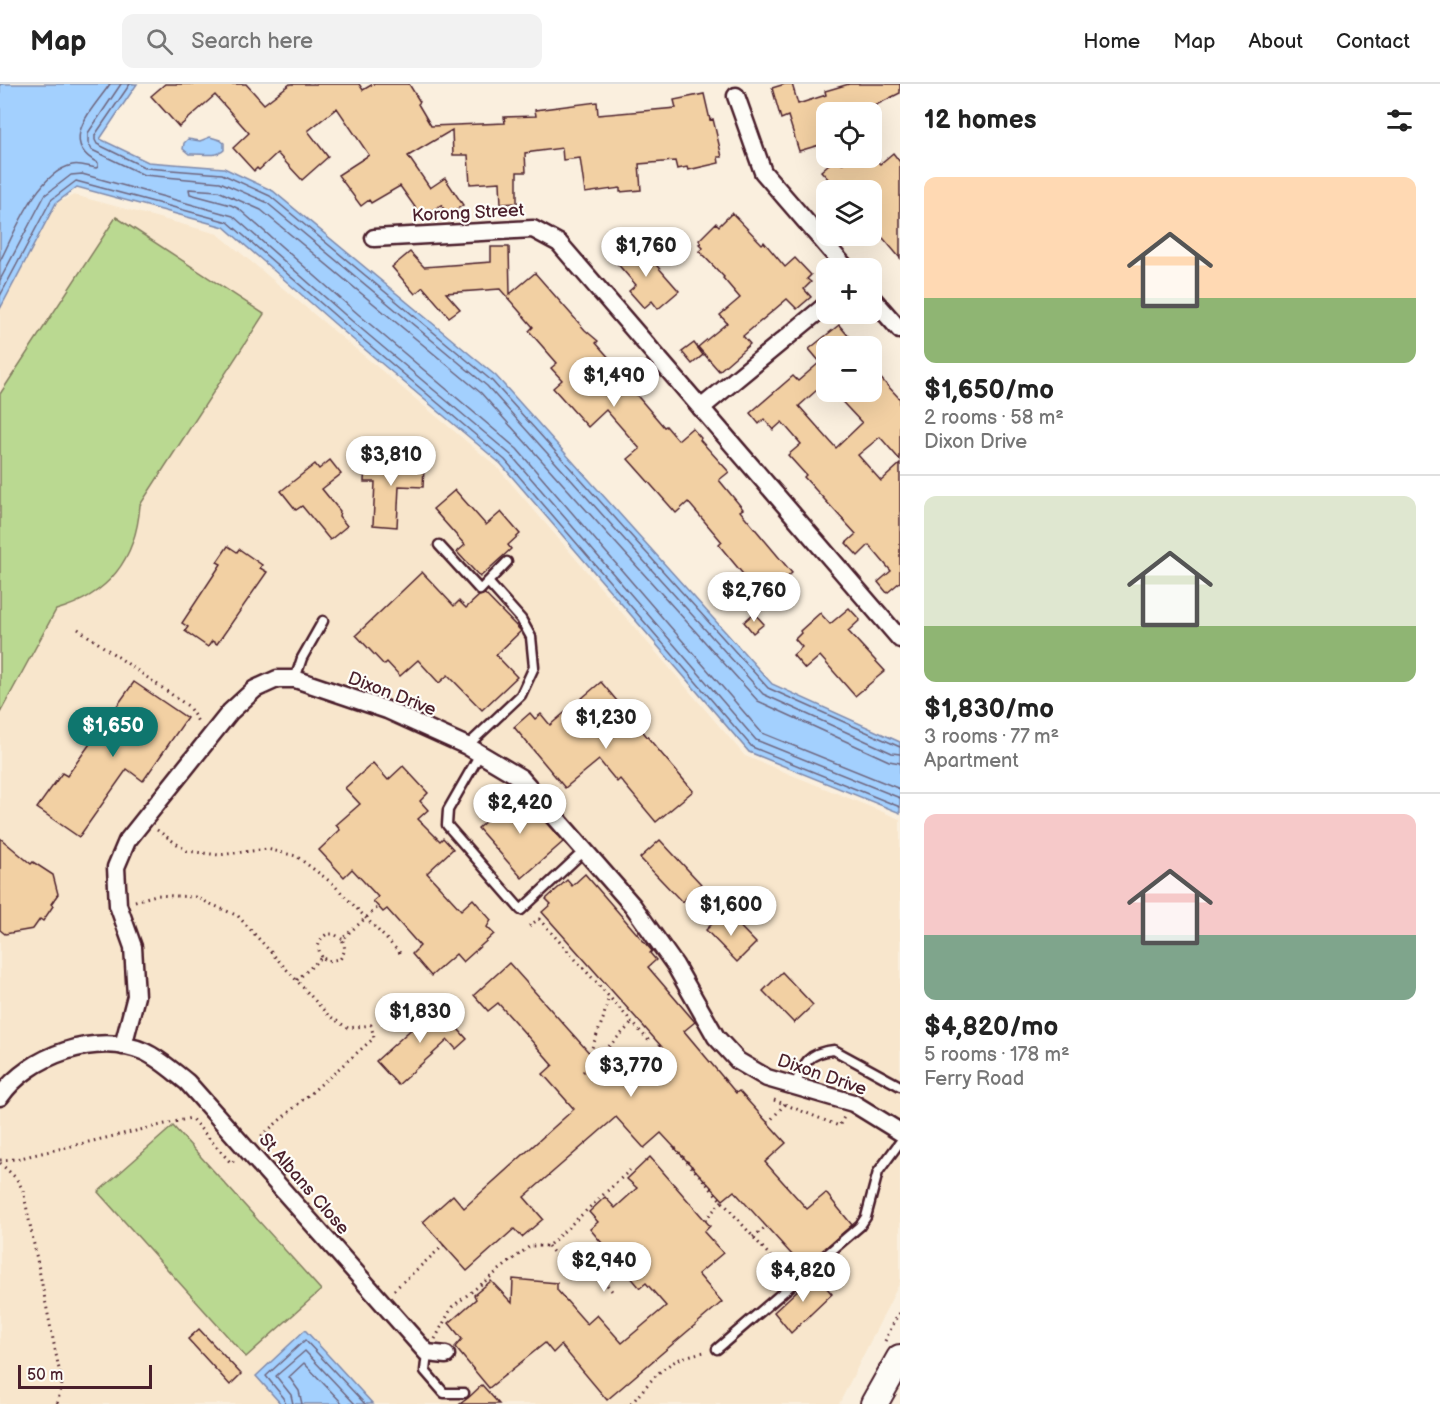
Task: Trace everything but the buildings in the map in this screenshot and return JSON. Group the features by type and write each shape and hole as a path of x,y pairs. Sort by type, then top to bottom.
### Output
{"main road":[{"path":"874,1404 900,1358"}],"street":[{"path":"736,96 763,172 837,258"},
{"name":"Korong Street","path":"374,238 533,229 559,243 900,639"},
{"path":"882,309 900,330"},
{"path":"701,408 816,313"},
{"name":"Dixon Drive","path":"123,1046 136,996 134,947 118,905 116,867 127,841 230,712 255,690 277,679 295,679 387,710 474,750 521,778 633,906 675,965 717,1037 738,1060 767,1078 853,1103 900,1132"},
{"path":"0,1097 18,1077 41,1062 65,1052 112,1044 123,1046"},
{"name":"St Albans Close","path":"123,1046 146,1053 187,1082 427,1353"},
{"path":"427,1353 446,1354"}],"lane":[{"path":"439,545 480,590 507,561"},
{"path":"488,582 521,619 531,637 534,667 521,694 474,750 448,810 447,825 521,910 584,851"},
{"path":"295,679 302,658 323,621"},
{"path":"795,1086 803,1064 813,1055 824,1050 834,1050 900,1086"},
{"path":"717,1349 860,1226 866,1217 878,1172 900,1142"},
{"path":"427,1353 424,1371 433,1382 444,1393 464,1393"}],"path":[{"path":"78,629 188,706 204,729 212,736"},
{"path":"144,820 187,851 219,855 267,849 296,856 332,883 400,953"},
{"path":"118,905 156,895 195,897 238,916 329,1016 348,1028 371,1025"},
{"path":"342,939 378,907"},
{"path":"530,926 539,919 650,1042"},
{"path":"327,933 342,939 345,952 340,959 327,961 322,957 318,951 321,938 327,933"},
{"path":"296,981 322,957"},
{"path":"590,1053 603,1020 609,996"},
{"path":"583,1072 632,1022"},
{"path":"768,1123 785,1104"},
{"path":"675,1148 794,1283"},
{"path":"0,1163 16,1178 23,1190 62,1384 57,1404"},
{"path":"427,1353 452,1307 530,1246 548,1246 630,1170"},
{"path":"705,1220 723,1200"},
{"path":"753,1237 766,1227"},
{"path":"381,1301 444,1245"},
{"path":"548,1246 572,1275 604,1246"},
{"path":"588,1262 612,1291"},
{"path":"631,1404 661,1369 686,1355 717,1349"}],"shaded area":[{"path":"74,195 218,234 497,467 745,756 900,819 900,1282 839,1404 0,1404 0,309 56,203"}],"green space":[{"path":"116,217 264,314 140,505 133,542 126,558 105,584 91,595 56,610 0,713 0,394"},
{"path":"173,1126 321,1290 246,1357 98,1192"}],"water":[{"path":"0,84 137,84 100,139 148,162 224,168 273,191 496,376 772,684 900,742 900,813 749,752 501,464 224,227 77,187 56,203 0,309"},
{"path":"210,137 224,143 224,150 208,155 189,154 183,149 188,139 200,141"},
{"path":"305,1330 373,1404 281,1404 256,1376"}]}
